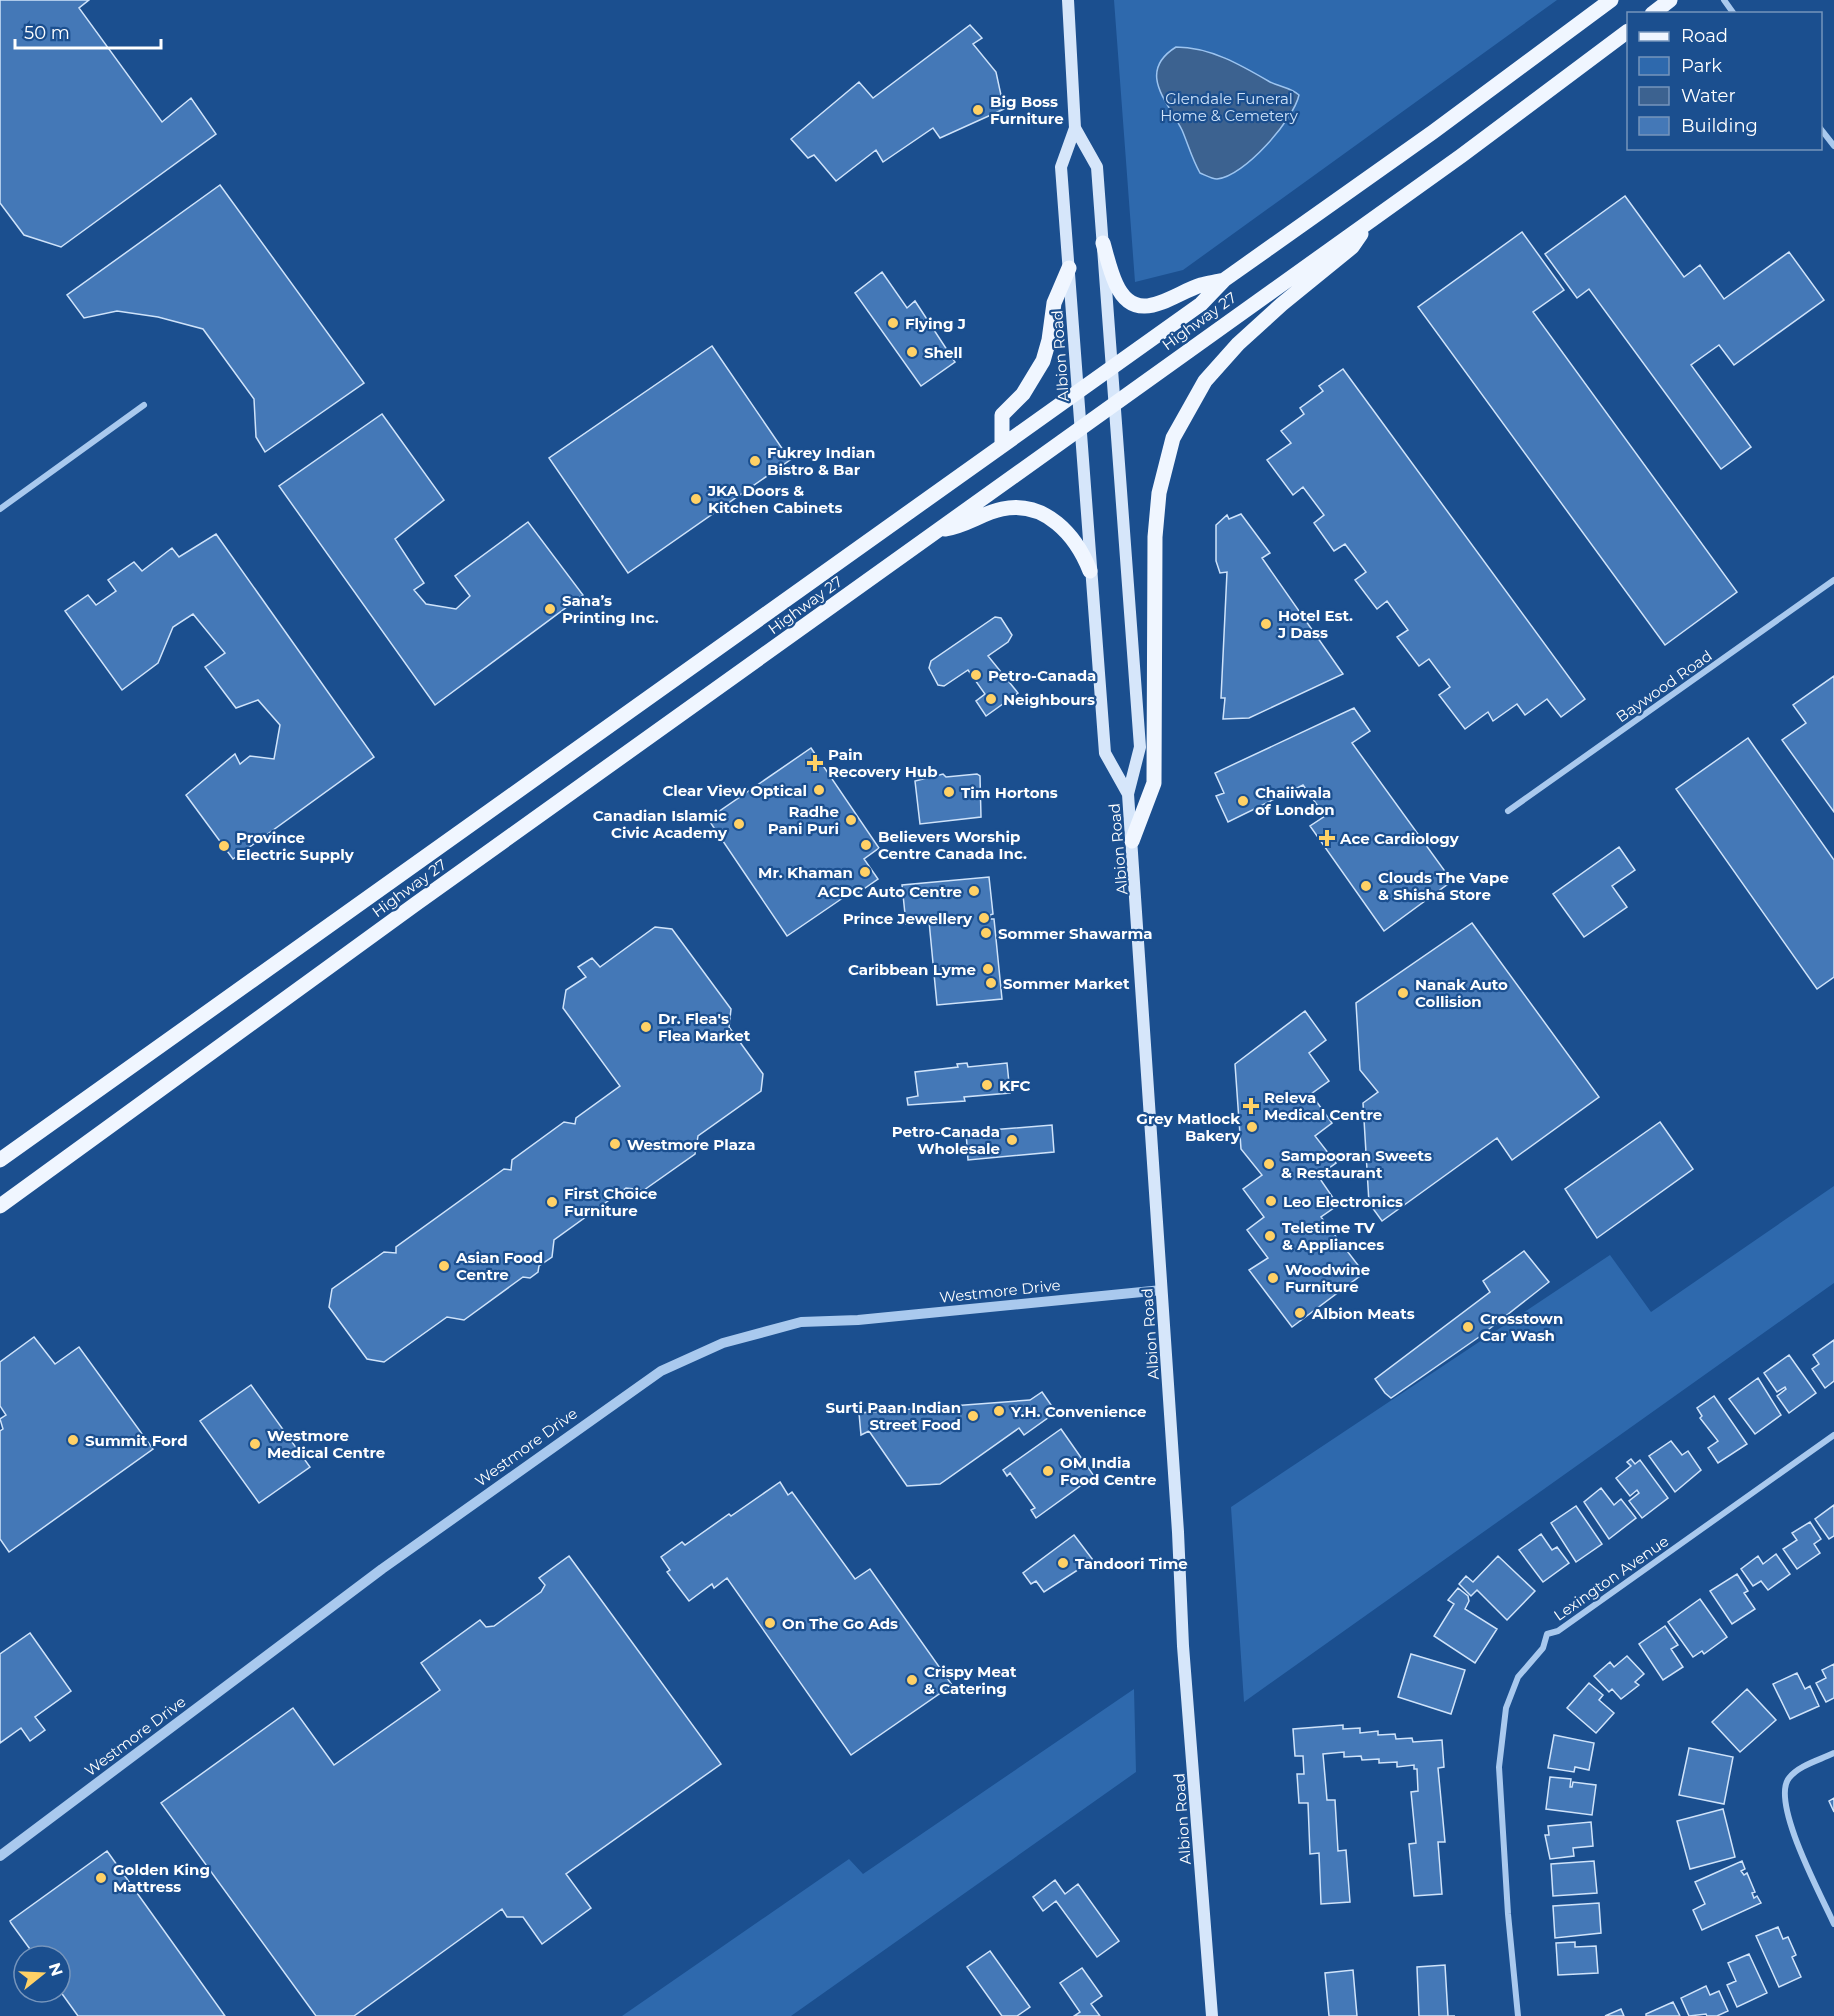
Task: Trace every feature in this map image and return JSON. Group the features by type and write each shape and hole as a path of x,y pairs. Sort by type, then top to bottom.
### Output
{"main road":[{"name":"Albion Road","path":"1068,0 1075,128 1061,167 1090,571 1105,753 1128,794"},
{"name":"Highway 27","path":"0,1160 1201,304 1224,280 1611,0"},
{"path":"1655,12 1670,0"},
{"name":"Highway 27","path":"0,1206 417,903 1368,223 1627,32"},
{"name":"Albion Road","path":"1075,128 1097,167 1140,747 1128,794 1162,1290 1183,1646 1212,2016"},
{"path":"1132,841 1154,783 1155,537 1159,493 1173,438 1205,381 1238,344 1282,304 1352,247 1368,223"},
{"path":"1103,243 1115,283 1127,300 1136,304 1161,305 1200,285 1224,280"},
{"path":"1002,444 1002,415 1023,394 1043,361 1049,340 1054,303 1069,268"},
{"path":"939,530 962,527 985,514 1003,509 1020,508 1037,511 1050,517 1068,533 1080,549 1090,571"}],"street":[{"path":"1822,129 1834,146"},
{"path":"0,509 144,405"},
{"name":"Baywood Road","path":"1508,811 1834,580"},
{"name":"Westmore Drive","path":"0,1856 382,1569 661,1371 723,1343 801,1322 858,1320 1162,1290"},
{"name":"Lexington Avenue","path":"1518,2016 1508,1914 1499,1767 1506,1708 1518,1677 1542,1648 1547,1634 1558,1631 1834,1435"},
{"path":"1834,1754 1803,1767 1789,1778 1785,1788 1784,1804 1791,1827 1834,1924"}],"green space":[{"name":"Glendale Funeral Home & Cemetery","path":"1114,0 1557,0 1183,270 1135,282"},
{"path":"1834,1186 1834,1283 1244,1702 1231,1507 1610,1255 1651,1312"},
{"path":"1134,1689 1136,1772 791,2016 622,2016 849,1859 863,1874"}],"water":[{"path":"1176,47 1201,50 1225,58 1299,95 1278,132 1253,158 1228,176 1215,179 1200,173 1182,130 1163,98 1157,77 1158,67 1164,57"}],"building":[{"path":"0,0 89,0 79,8 162,122 191,98 216,134 61,247 24,235 0,203"},
{"path":"970,25 982,38 973,44 996,72 1004,109 940,138 933,128 883,162 876,150 836,181 814,155 808,158 791,139 859,82 873,98"},
{"path":"220,185 364,383 265,452 256,437 254,399 203,329 158,317 117,311 84,318 67,295"},
{"path":"1625,196 1684,277 1700,265 1724,299 1789,252 1824,300 1734,365 1719,345 1691,365 1751,447 1721,469 1589,289 1577,298 1545,254"},
{"path":"1522,232 1564,290 1533,312 1737,592 1665,645 1418,307"},
{"path":"882,272 907,308 915,301 955,362 921,386 855,293"},
{"path":"712,346 790,460 628,573 549,458"},
{"path":"1343,369 1585,699 1561,717 1547,699 1525,715 1517,704 1493,721 1488,712 1465,729 1439,695 1450,687 1429,659 1419,666 1397,637 1408,630 1387,601 1377,609 1355,580 1366,572 1345,544 1334,551 1314,523 1324,515 1303,487 1293,495 1267,460 1291,443 1281,431 1304,414 1300,408 1323,391 1319,386"},
{"path":"382,414 444,500 395,539 424,583 414,590 426,604 456,609 470,596 455,576 528,522 583,595 435,705 279,486"},
{"name":"Hotel Est. J Dass","path":"1241,514 1270,553 1262,558 1343,674 1249,718 1223,719 1225,698 1221,698 1227,572 1220,573 1216,561 1216,525 1227,515 1229,519"},
{"path":"216,534 374,757 233,859 186,795 235,754 240,764 250,756 274,759 280,725 258,700 236,708 205,667 225,653 193,614 173,627 158,663 122,690 65,611 88,595 96,605 116,591 108,580 134,562 142,571 172,548 179,557"},
{"path":"995,617 1001,618 1012,635 1008,642 988,656 1018,693 986,716 976,701 985,694 968,670 944,686 938,685 929,668 931,661"},
{"path":"1834,676 1834,812 1782,740 1806,723 1793,705"},
{"path":"1354,708 1370,731 1352,743 1452,881 1384,931 1310,826 1325,816 1303,785 1228,822 1216,796 1224,793 1215,773"},
{"path":"1748,738 1834,860 1834,977 1817,989 1676,789"},
{"path":"811,748 879,848 864,859 878,879 855,895 853,891 787,936 708,819"},
{"name":"Tim Hortons","path":"943,774 946,777 977,774 980,776 981,817 920,824 915,781"},
{"path":"1619,847 1635,870 1612,886 1627,907 1584,937 1553,894"},
{"path":"989,877 993,914 990,915 990,919 994,919 1002,999 937,1005 929,921 906,924 902,885"},
{"path":"1472,923 1599,1097 1512,1160 1497,1138 1382,1221 1369,1203 1363,1103 1378,1092 1360,1070 1356,1003"},
{"name":"Westmore Plaza","path":"655,927 672,929 731,1009 729,1027 763,1074 761,1091 698,1136 695,1154 644,1190 626,1188 554,1240 552,1257 539,1266 538,1272 530,1278 523,1277 464,1320 447,1317 384,1362 367,1359 329,1307 332,1289 384,1252 396,1253 396,1247 504,1169 511,1170 512,1160 564,1122 575,1124 576,1118 620,1086 563,1008 566,990 586,977 578,967 592,958 600,967"},
{"path":"1305,1011 1326,1040 1309,1053 1329,1081 1311,1094 1332,1123 1315,1136 1336,1163 1318,1176 1338,1205 1321,1217 1364,1273 1292,1327 1249,1270 1268,1258 1247,1230 1264,1217 1243,1189 1262,1175 1241,1149 1235,1064"},
{"path":"967,1063 968,1067 1007,1063 1010,1093 964,1097 965,1101 908,1105 907,1098 918,1096 915,1072 958,1067 957,1064"},
{"path":"1660,1122 1693,1169 1597,1238 1565,1189"},
{"path":"1052,1125 1054,1152 968,1160 966,1132"},
{"name":"Crosstown Car Wash","path":"1524,1251 1549,1282 1479,1337 1391,1398 1385,1393 1375,1379 1490,1292 1483,1281"},
{"name":"Summit Ford","path":"34,1337 55,1364 79,1347 153,1449 9,1552 0,1539 0,1431 3,1429 0,1419 6,1415 0,1406 0,1362"},
{"path":"1834,1340 1834,1381 1825,1388 1812,1369 1819,1364 1813,1355"},
{"path":"1789,1355 1816,1393 1789,1413 1777,1396 1786,1389 1785,1387 1777,1392 1764,1373"},
{"path":"1758,1378 1781,1415 1755,1434 1729,1399"},
{"name":"Westmore Medical Centre","path":"251,1385 310,1467 259,1503 200,1421"},
{"path":"1042,1392 1056,1412 1024,1435 1019,1428 940,1484 907,1486 869,1431 861,1435 859,1413 1030,1400"},
{"path":"1714,1396 1747,1444 1718,1463 1708,1448 1718,1441 1700,1418 1702,1416 1697,1408"},
{"name":"OM India Food Centre","path":"1061,1429 1094,1476 1036,1518 1031,1510 1035,1508 1010,1473 1007,1476 1003,1470"},
{"path":"1671,1441 1682,1455 1688,1451 1701,1470 1675,1492 1649,1456"},
{"path":"1631,1459 1635,1464 1640,1460 1668,1498 1642,1518 1629,1501 1639,1493 1637,1490 1630,1496 1616,1478 1631,1466 1627,1462"},
{"path":"780,1482 788,1495 792,1492 855,1579 870,1569 952,1685 851,1755 727,1578 714,1588 712,1584 689,1601 667,1572 670,1570 661,1557 682,1542 685,1545"},
{"path":"1601,1488 1614,1505 1621,1499 1636,1518 1609,1539 1584,1502"},
{"path":"1834,1505 1834,1536 1829,1539 1815,1519"},
{"path":"1576,1506 1602,1544 1576,1562 1551,1523"},
{"path":"1810,1522 1821,1539 1814,1544 1820,1553 1797,1569 1783,1549 1797,1540 1792,1533"},
{"path":"1541,1534 1552,1550 1557,1547 1569,1563 1543,1582 1519,1550"},
{"name":"Tandoori Time","path":"1074,1535 1093,1560 1044,1592 1036,1581 1031,1584 1023,1573"},
{"path":"1776,1554 1790,1574 1768,1590 1761,1581 1753,1586 1741,1569 1758,1556 1763,1564"},
{"path":"569,1556 721,1764 566,1874 591,1908 542,1944 523,1917 507,1917 502,1909 354,2016 316,2016 161,1803 293,1708 334,1765 440,1690 421,1663 480,1620 486,1627 494,1626 541,1592 545,1585 539,1578"},
{"path":"1498,1556 1535,1591 1507,1620 1477,1590 1471,1596 1459,1584 1466,1576 1473,1582"},
{"path":"1737,1574 1748,1591 1744,1593 1755,1609 1732,1624 1710,1591"},
{"path":"1458,1588 1468,1596 1469,1601 1465,1609 1497,1629 1475,1663 1434,1636 1454,1604 1448,1600"},
{"path":"1700,1599 1727,1637 1704,1654 1702,1651 1693,1657 1668,1622"},
{"path":"1665,1626 1678,1645 1671,1649 1683,1667 1663,1680 1639,1644"},
{"path":"30,1633 71,1691 35,1717 45,1730 30,1741 21,1728 0,1743 0,1654"},
{"path":"1411,1654 1465,1670 1451,1714 1398,1697"},
{"path":"1627,1656 1644,1674 1635,1682 1639,1685 1621,1699 1612,1689 1609,1692 1594,1676 1610,1662 1614,1667"},
{"path":"1834,1664 1834,1698 1826,1702 1816,1683 1826,1678 1822,1670"},
{"path":"1797,1673 1805,1689 1810,1686 1819,1706 1790,1719 1773,1684"},
{"path":"1589,1683 1603,1695 1599,1700 1614,1713 1596,1733 1567,1708"},
{"path":"1747,1689 1776,1720 1740,1752 1712,1722"},
{"path":"1343,1725 1343,1729 1360,1728 1360,1733 1378,1731 1378,1735 1395,1734 1396,1739 1412,1738 1413,1742 1442,1740 1444,1767 1438,1768 1445,1842 1438,1842 1442,1894 1414,1896 1409,1844 1416,1843 1411,1792 1418,1791 1417,1769 1414,1769 1414,1765 1397,1767 1397,1762 1379,1763 1379,1759 1362,1760 1361,1756 1344,1757 1344,1752 1323,1754 1327,1800 1335,1800 1338,1851 1346,1850 1350,1902 1321,1904 1319,1853 1310,1854 1308,1803 1299,1803 1297,1774 1304,1774 1303,1756 1295,1756 1293,1729"},
{"path":"1554,1735 1594,1743 1589,1770 1575,1767 1574,1772 1548,1768"},
{"path":"1689,1748 1733,1757 1724,1804 1679,1795"},
{"path":"1550,1777 1571,1779 1570,1787 1573,1782 1596,1785 1592,1815 1546,1809"},
{"path":"1834,1798 1834,1812 1829,1801"},
{"path":"1723,1809 1735,1857 1690,1869 1677,1821"},
{"path":"1591,1822 1593,1846 1573,1848 1574,1856 1550,1859 1545,1835 1549,1835 1548,1826"},
{"path":"107,1851 225,2016 78,2016 69,2004 72,2004 72,1944 26,1944 10,1921"},
{"path":"1594,1861 1597,1893 1553,1896 1551,1864"},
{"path":"1742,1861 1745,1869 1741,1871 1744,1875 1747,1873 1755,1892 1752,1893 1754,1898 1757,1896 1761,1903 1702,1930 1693,1910 1705,1904 1695,1882"},
{"path":"1055,1880 1065,1894 1078,1884 1119,1941 1097,1957 1056,1901 1043,1911 1033,1897"},
{"path":"1599,1903 1601,1933 1555,1938 1553,1906"},
{"path":"1778,1927 1783,1939 1788,1937 1796,1955 1792,1957 1801,1977 1779,1987 1756,1936"},
{"path":"1575,1942 1575,1947 1596,1946 1598,1973 1558,1975 1556,1943"},
{"path":"990,1951 1030,2007 1017,2016 1002,2016 967,1967"},
{"path":"1749,1954 1767,1993 1737,2007 1727,1985 1736,1981 1728,1963"},
{"path":"1445,1965 1448,2016 1419,2016 1417,1967"},
{"path":"1082,1968 1102,1996 1091,2004 1100,2016 1074,2016 1080,2012 1060,1983"},
{"path":"1353,1970 1357,2016 1329,2016 1325,1973"},
{"path":"1706,1986 1710,1995 1719,1991 1728,2011 1717,2016 1706,2014 1689,2016 1681,1998"},
{"path":"1673,2002 1680,2016 1646,2016 1646,2014"},
{"path":"1621,2009 1624,2016 1605,2016"}],"place":[{"name":"Big Boss Furniture","path":"978,110"},
{"name":"Flying J","path":"893,323"},
{"name":"Shell","path":"912,352"},
{"name":"Fukrey Indian Bistro & Bar","path":"755,461"},
{"name":"JKA Doors & Kitchen Cabinets","path":"696,499"},
{"name":"Sana’s Printing Inc.","path":"550,609"},
{"name":"Hotel Est. J Dass","path":"1266,624"},
{"name":"Petro-Canada","path":"976,675"},
{"name":"Neighbours","path":"991,699"},
{"name":"Pain Recovery Hub","path":"815,763"},
{"name":"Clear View Optical","path":"819,790"},
{"name":"Tim Hortons","path":"949,792"},
{"name":"Chaiiwala of London","path":"1243,801"},
{"name":"Radhe Pani Puri","path":"851,820"},
{"name":"Canadian Islamic Civic Academy","path":"739,824"},
{"name":"Ace Cardiology","path":"1327,838"},
{"name":"Believers Worship Centre Canada Inc.","path":"866,845"},
{"name":"Province Electric Supply","path":"224,846"},
{"name":"Mr. Khaman","path":"865,872"},
{"name":"Clouds The Vape & Shisha Store","path":"1366,886"},
{"name":"ACDC Auto Centre","path":"974,891"},
{"name":"Prince Jewellery","path":"984,918"},
{"name":"Sommer Shawarma","path":"986,933"},
{"name":"Caribbean Lyme","path":"988,969"},
{"name":"Sommer Market","path":"991,983"},
{"name":"Nanak Auto Collision","path":"1403,993"},
{"name":"Dr. Flea's Flea Market","path":"646,1027"},
{"name":"KFC","path":"987,1085"},
{"name":"Releva Medical Centre","path":"1251,1106"},
{"name":"Grey Matlock Bakery","path":"1252,1127"},
{"name":"Petro-Canada Wholesale","path":"1012,1140"},
{"name":"Westmore Plaza","path":"615,1144"},
{"name":"Sampooran Sweets & Restaurant","path":"1269,1164"},
{"name":"Leo Electronics","path":"1271,1201"},
{"name":"First Choice Furniture","path":"552,1202"},
{"name":"Teletime TV & Appliances","path":"1270,1236"},
{"name":"Asian Food Centre","path":"444,1266"},
{"name":"Woodwine Furniture","path":"1273,1278"},
{"name":"Albion Meats","path":"1300,1313"},
{"name":"Crosstown Car Wash","path":"1468,1327"},
{"name":"Y.H. Convenience","path":"999,1411"},
{"name":"Surti Paan Indian Street Food","path":"973,1416"},
{"name":"Summit Ford","path":"73,1440"},
{"name":"Westmore Medical Centre","path":"255,1444"},
{"name":"OM India Food Centre","path":"1048,1471"},
{"name":"Tandoori Time","path":"1063,1563"},
{"name":"On The Go Ads","path":"770,1623"},
{"name":"Crispy Meat & Catering","path":"912,1680"},
{"name":"Golden King Mattress","path":"101,1878"}]}
